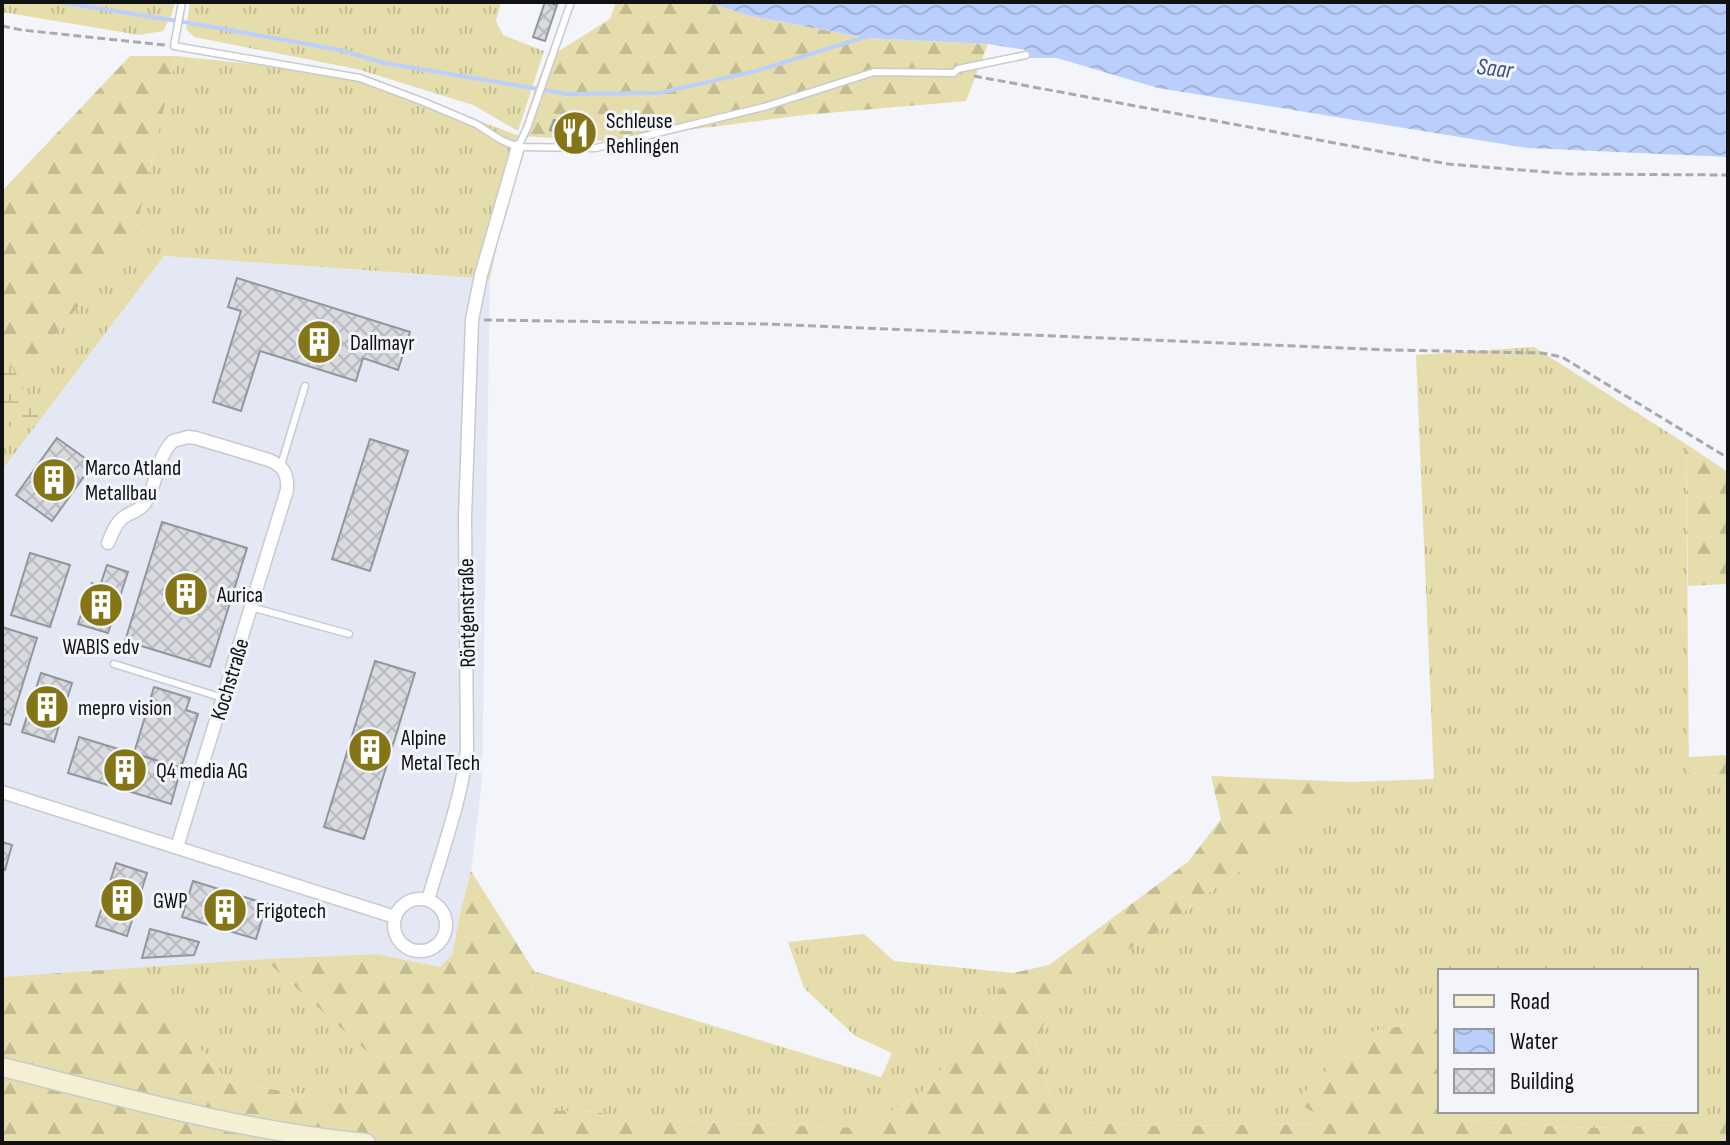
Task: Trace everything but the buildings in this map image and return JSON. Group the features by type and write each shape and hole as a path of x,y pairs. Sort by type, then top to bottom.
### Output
{"main road":[{"path":"2,1067 254,1127 366,1143"}],"street":[{"name":"Röntgenstraße","path":"428,900 461,786 467,750 465,518 472,320 481,275 518,147"},
{"path":"108,543 122,518 147,502 159,463 173,441 196,438 281,465"},
{"name":"Kochstraße","path":"177,847 287,490 281,465"},
{"path":"2,792 395,917"},
{"path":"412,900 428,900 441,911 445,927 443,936 431,948 414,950 399,942 395,917 404,904 412,900"}],"lane":[{"path":"518,147 571,2"},
{"path":"182,3 174,46 360,78 476,124 518,147 596,148 764,107 874,72 954,73 958,69 1026,55"},
{"path":"281,465 305,386"},
{"path":"251,607 349,634"},
{"path":"114,664 223,698"}],"path":[{"path":"2,26 174,46"},
{"path":"954,73 1448,164 1570,174 1728,175"},
{"path":"472,320 766,324 1390,350 1542,353 1562,357 1728,458"}],"shaded area":[{"path":"164,256 490,279 482,781 471,871 452,955 440,967 377,954 2,977 2,470"}],"green space":[{"path":"2,2 175,2 163,31 139,35 2,12"},
{"path":"190,2 501,2 496,21 503,35 544,51 518,131 473,105 357,69 194,37 186,29"},
{"path":"616,2 706,2 751,16 866,38 988,44 966,101 804,115 603,141 519,136 546,59 610,19"},
{"path":"130,56 176,56 134,238 18,381 2,348 2,191"},
{"path":"176,56 364,76 519,136 490,279 164,256 2,470 2,429 39,420 18,381 134,238"},
{"path":"1534,347 1686,444 1689,773 1728,777 1728,1115 1702,1115 1677,1125 1587,1128 1469,1121 1467,1113 1698,1113 1698,969 1438,969 1438,1018 1362,1034 1296,1102 1338,1124 1150,1126 1083,1122 1052,1105 1036,1042 1060,988 1152,936 1307,824 1350,782 1434,779 1416,355"},
{"path":"2,348 40,420 2,429"},
{"path":"1686,444 1728,472 1728,584 1688,586"},
{"path":"1728,755 1728,777 1689,773 1689,757"},
{"path":"1211,776 1350,782 1307,824 1152,936 1060,988 1036,1042 1052,1105 1084,1122 1150,1126 1336,1124 1295,1102 1362,1034 1438,1018 1438,1113 1467,1113 1469,1121 1587,1128 1676,1125 1702,1115 1728,1115 1728,1143 2,1143 2,977 116,969 174,1017 228,1082 344,1101 370,1054 264,959 377,954 440,967 452,955 471,871 534,971 522,1111 583,1111 677,1121 865,1128 928,1088 1013,973 1049,965 1188,862 1221,819"},
{"path":"864,934 894,961 1013,973 928,1088 865,1128 676,1121 583,1111 521,1111 534,971 881,1077 892,1053 855,1036 804,988 788,942"},
{"path":"264,959 371,1054 344,1101 228,1082 174,1017 116,969"}],"water":[{"name":"Saar","path":"706,2 1728,2 1728,157 1528,148 1158,88 1057,58 1029,58 1026,50 988,44 866,38 751,16"}],"waterway":[{"path":"59,2 340,50 384,63 568,94 659,93 756,71 868,36"}],"place":[{"name":"Schleuse Rehlingen","path":"575,133"},
{"name":"Dallmayr","path":"319,342"},
{"name":"Marco Atland Metallbau","path":"54,480"},
{"name":"Aurica","path":"186,594"},
{"name":"WABIS edv","path":"101,605"},
{"name":"mepro vision","path":"47,707"},
{"name":"Alpine Metal Tech","path":"370,750"},
{"name":"Q4 media AG","path":"125,770"},
{"name":"GWP","path":"122,900"},
{"name":"Frigotech","path":"225,910"}]}
